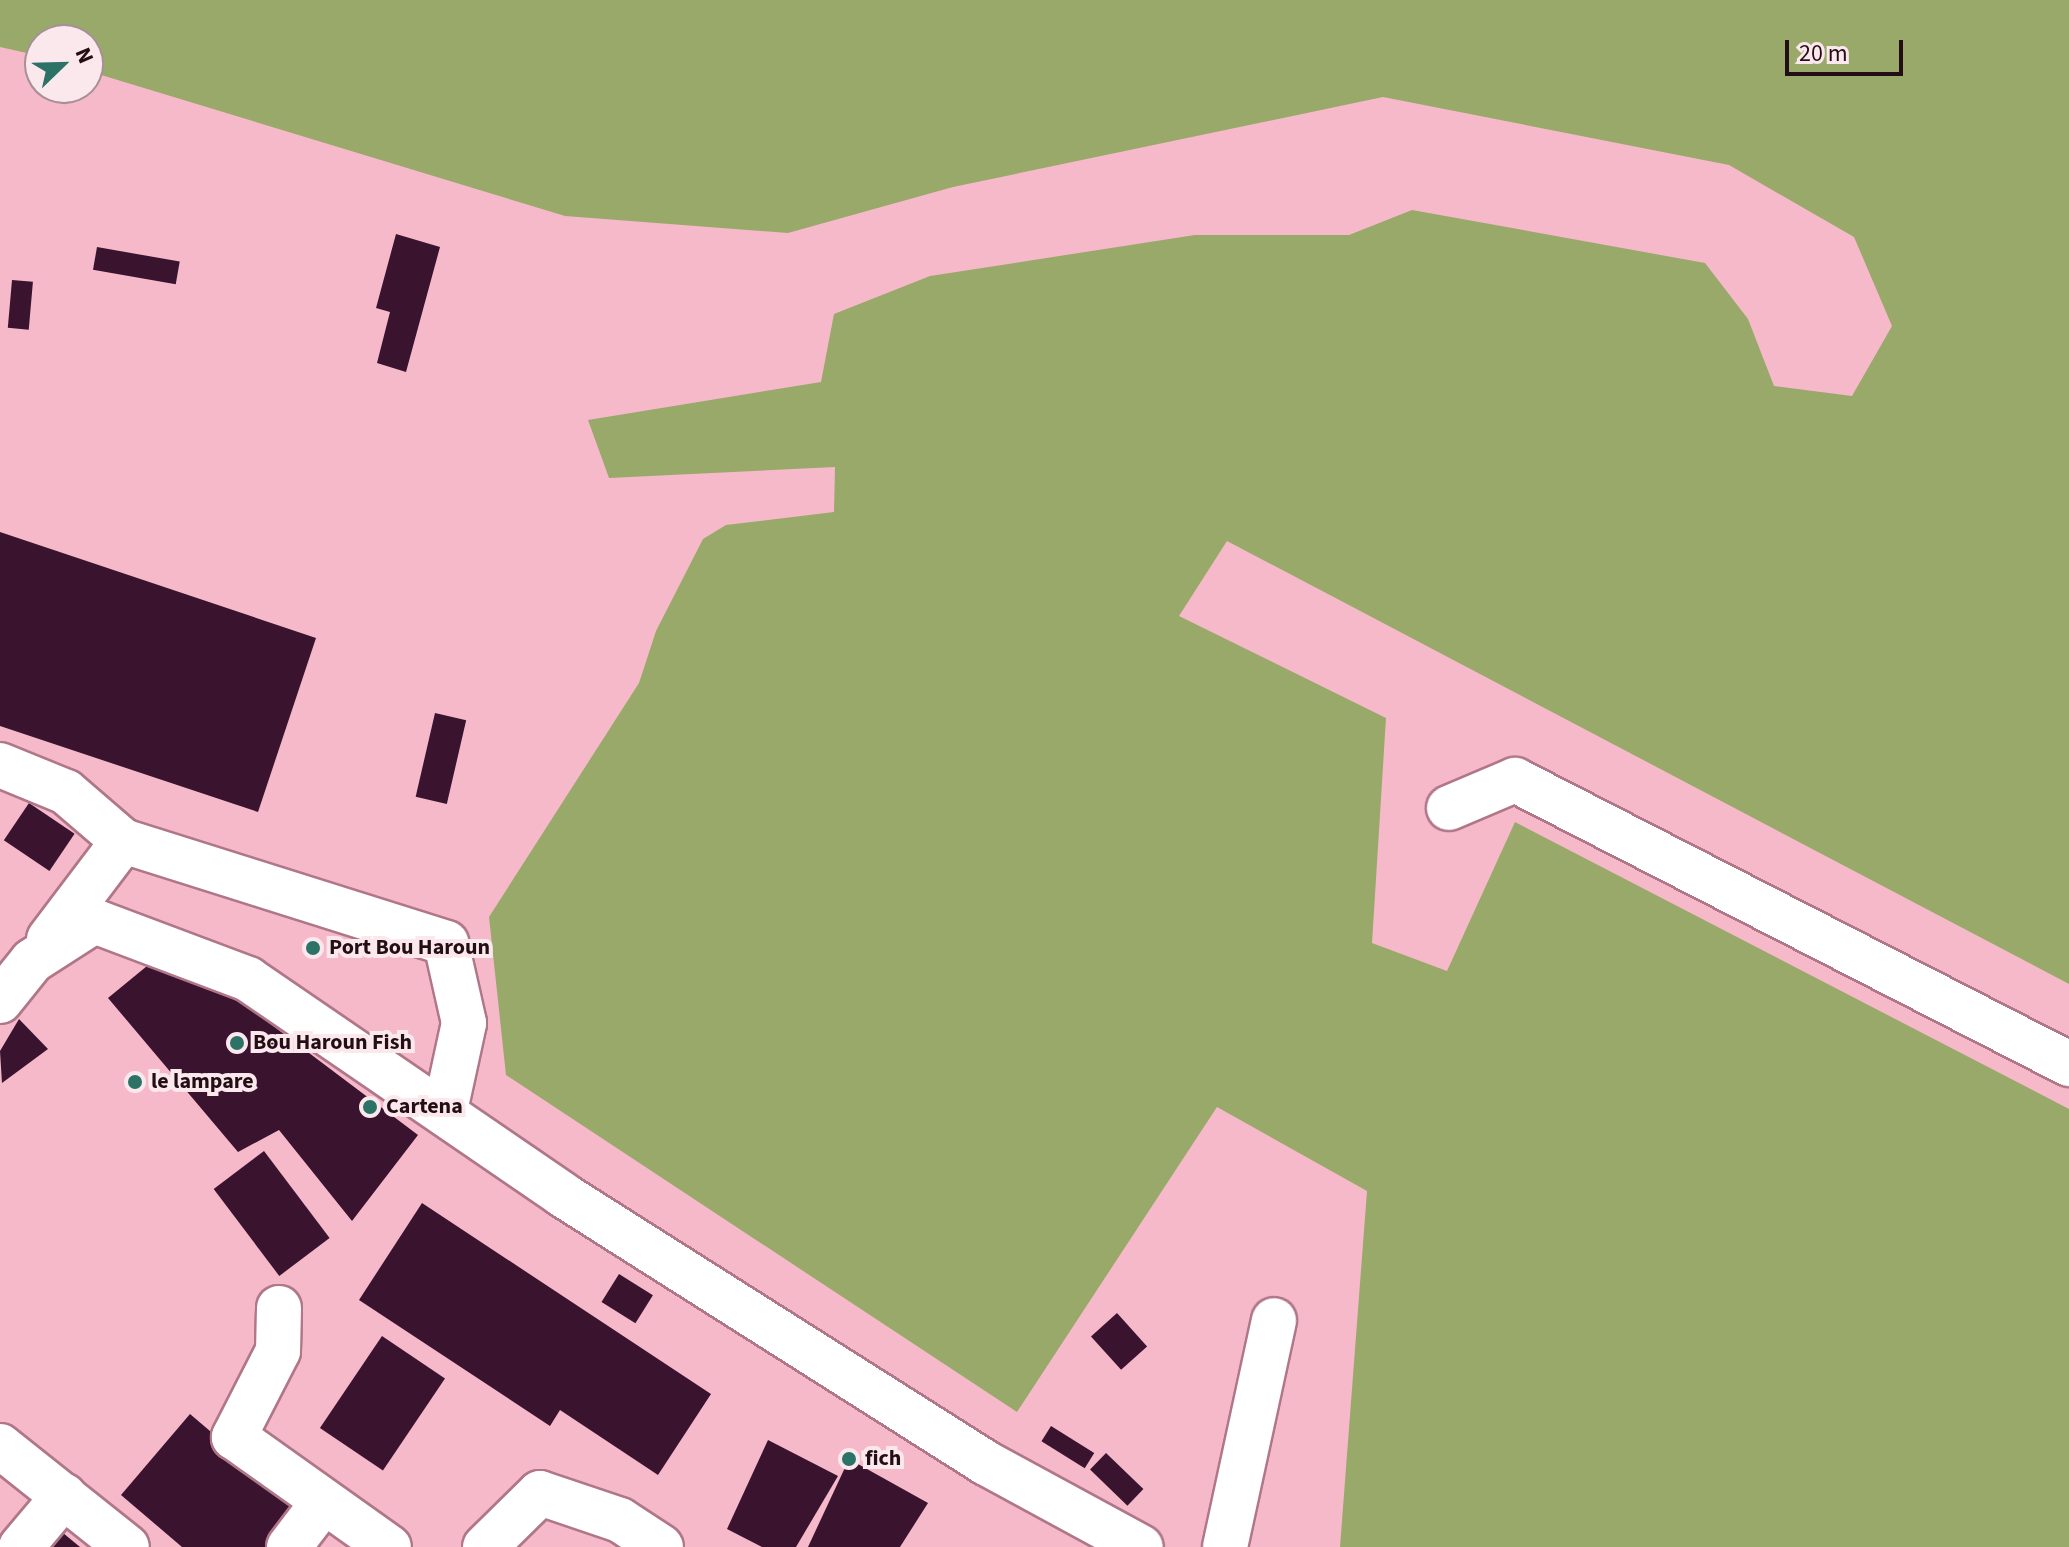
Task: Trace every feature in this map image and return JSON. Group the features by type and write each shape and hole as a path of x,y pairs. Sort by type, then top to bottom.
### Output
{"street":[{"path":"0,765 66,792 123,841 446,943 464,1023 445,1111"},
{"path":"1449,808 1515,780 2069,1064"},
{"path":"0,1001 123,841"},
{"path":"32,961 94,921 248,979 445,1111 563,1195 973,1455 1141,1547"},
{"path":"279,1308 278,1351 234,1437 321,1505 389,1547"},
{"path":"1225,1547 1274,1320"},
{"path":"0,1446 127,1547"},
{"path":"485,1547 540,1493 620,1520 661,1547"},
{"path":"21,1547 64,1496"},
{"path":"289,1547 321,1505"}],"shaded area":[{"path":"0,0 2069,0 2069,984 1227,541 1179,616 1386,718 1372,943 1447,971 1515,822 2069,1109 2069,1547 1340,1547 1367,1191 1217,1107 1017,1412 506,1075 489,917 639,683 656,631 703,539 726,525 834,512 835,467 609,478 588,420 821,382 834,314 930,276 1195,235 1349,235 1412,210 1705,263 1748,319 1774,386 1852,396 1892,326 1854,237 1729,165 1383,97 953,187 788,233 565,216 104,76 104,24 24,24 24,52 0,47"}],"building":[{"path":"396,234 440,247 406,372 377,363 390,312 376,308"},
{"path":"97,247 180,262 176,284 93,270"},
{"path":"12,280 33,282 29,330 8,328"},
{"path":"0,532 316,638 258,812 0,726"},
{"path":"435,713 466,720 447,804 416,797"},
{"path":"29,803 75,834 49,871 4,840"},
{"path":"147,966 236,998 418,1135 352,1221 279,1130 238,1152 108,998"},
{"path":"19,1019 48,1049 2,1083 0,1051"},
{"path":"264,1151 330,1238 279,1276 214,1189"},
{"path":"422,1203 711,1394 658,1475 560,1410 550,1426 359,1300"},
{"path":"619,1274 653,1295 635,1323 602,1302"},
{"path":"1117,1313 1147,1346 1121,1370 1091,1336"},
{"path":"382,1336 445,1378 383,1471 320,1428"},
{"path":"190,1414 299,1507 265,1547 182,1547 121,1495"},
{"path":"1051,1426 1094,1453 1085,1468 1041,1441"},
{"path":"768,1440 838,1476 796,1547 762,1547 727,1529"},
{"path":"1106,1453 1143,1489 1127,1506 1090,1470"},
{"path":"849,1459 928,1503 900,1547 808,1547"},
{"path":"57,1528 80,1547 40,1547"}],"place":[{"name":"Port Bou Haroun","path":"313,948"},
{"name":"Bou Haroun Fish","path":"237,1043"},
{"name":"le lampare","path":"135,1082"},
{"name":"Cartena","path":"370,1107"},
{"name":"fich","path":"849,1459"}]}
